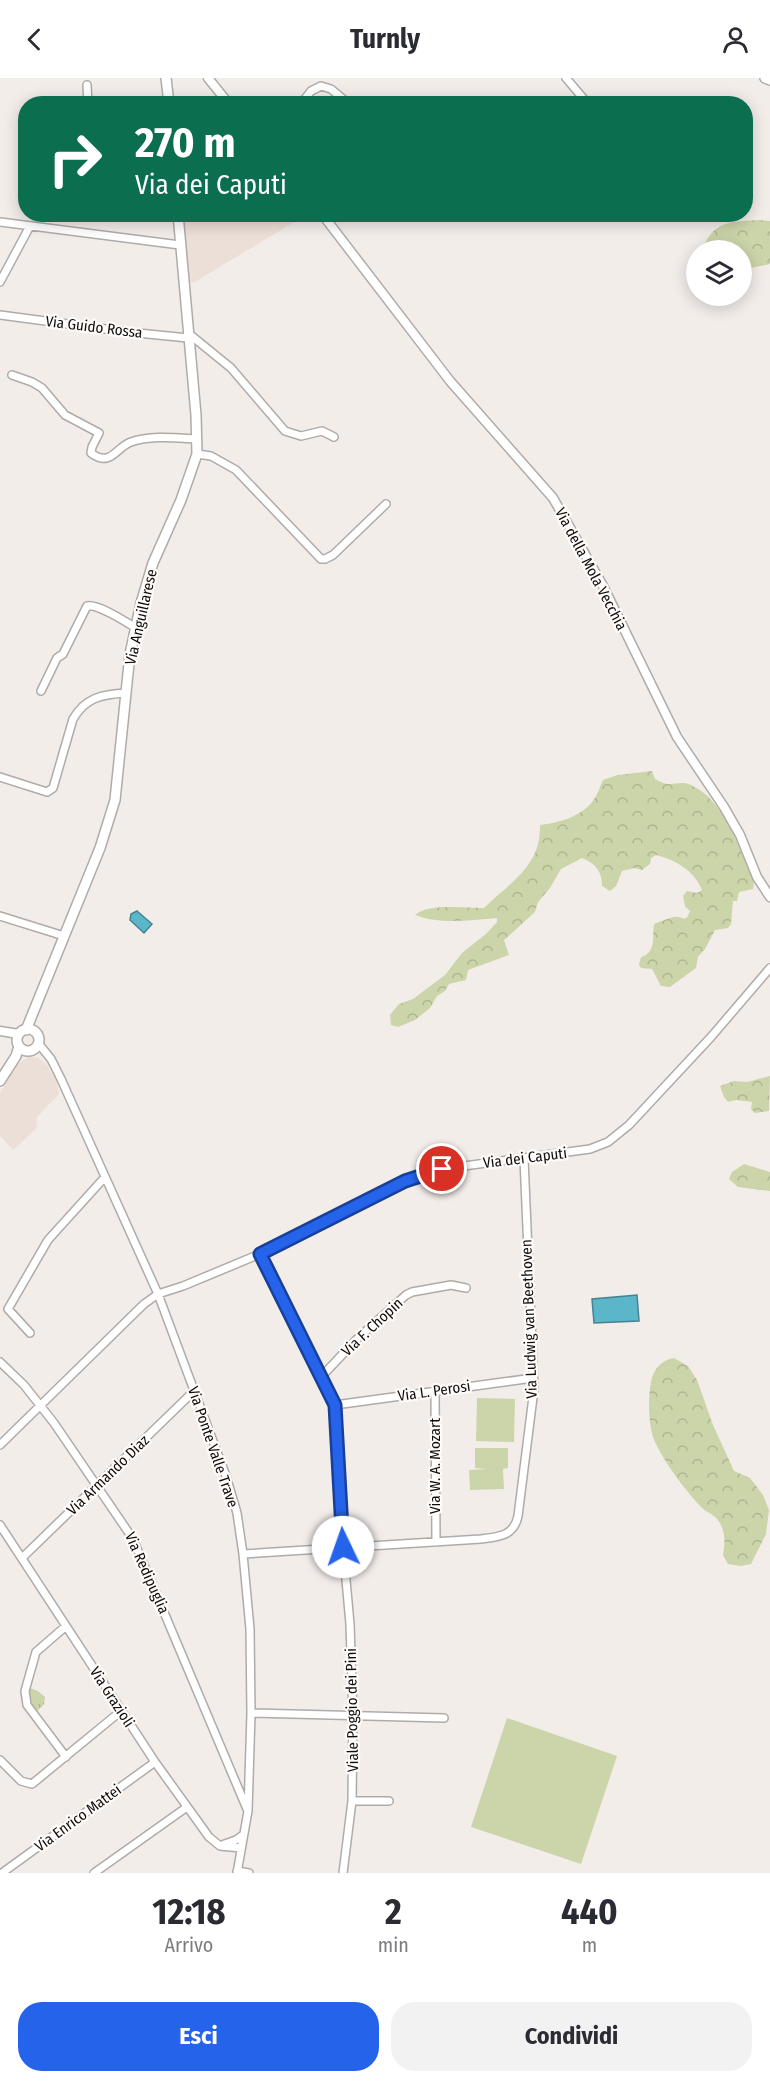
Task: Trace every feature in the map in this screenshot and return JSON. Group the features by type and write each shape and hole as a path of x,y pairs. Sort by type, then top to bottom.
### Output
{"main road":[{"path":"166,78 168,96"},
{"path":"765,78 770,80"},
{"name":"Via Anguillarese","path":"0,1081 16,1056 29,1042 33,1012 100,848 115,800 126,693 136,628 153,563 181,500 197,454 178,222"}],"street":[{"path":"208,78 223,96"},
{"path":"566,78 581,96"},
{"path":"87,85 88,96"},
{"path":"307,96 311,91 321,86 331,89 339,96"},
{"path":"0,222 180,245"},
{"name":"Via della Mola Vecchia","path":"328,222 450,381 553,498 603,586 677,736 724,807 770,897"},
{"path":"0,282 30,226"},
{"name":"Via Guido Rossa","path":"0,315 128,332 188,335"},
{"path":"188,335 231,368 285,431 301,435 322,431 334,437"},
{"path":"12,375 42,388 65,415 99,433 91,453 103,458 114,456 123,445 133,441 164,438 196,439"},
{"path":"197,454 211,456 236,470 321,559 333,555 386,504"},
{"path":"41,691 87,606 102,609 136,628"},
{"path":"0,777 47,792 51,790 73,719 78,710 96,697 126,693"},
{"path":"0,916 64,936"},
{"name":"Via dei Caputi","path":"158,1294 260,1254 405,1181 442,1169 590,1149 608,1142 628,1125 711,1037 770,968"},
{"path":"3,1032 29,1042"},
{"name":"Via Ponte Valle Trave","path":"29,1042 61,1079 158,1294 226,1476 237,1514 250,1629 251,1713 248,1811 237,1872"},
{"name":"Via Ludwig van Beethoven","path":"243,1554 497,1537 509,1533 515,1527 519,1516 534,1389 528,1295 524,1159"},
{"path":"30,1333 8,1309 48,1240 105,1177"},
{"path":"260,1254 335,1405"},
{"name":"Via F. Chopin","path":"321,1377 357,1339 406,1295 452,1285 466,1288"},
{"path":"0,1445 144,1304 158,1294"},
{"name":"Via Redipuglia","path":"0,1362 24,1385 41,1406 98,1485 133,1539 248,1811"},
{"name":"Via L. Perosi","path":"335,1405 533,1378"},
{"name":"Via Armando Diaz","path":"22,1558 194,1391"},
{"name":"Via W. A. Mozart","path":"435,1391 436,1542"},
{"name":"Viale Poggio dei Pini","path":"335,1405 350,1624 353,1716 352,1801 343,1873"},
{"name":"Via Grazioli","path":"0,1525 155,1762 209,1837 220,1845"},
{"path":"66,1626 36,1652 25,1691 30,1710 66,1757"},
{"path":"0,1760 21,1781 29,1784 39,1780 121,1711"},
{"path":"251,1713 444,1718"},
{"name":"Via Enrico Mattei","path":"2,1873 155,1762"},
{"path":"352,1801 389,1801"},
{"path":"94,1873 187,1807"},
{"path":"220,1845 243,1835"},
{"path":"220,1845 241,1848"},
{"path":"237,1872 249,1873"}],"shaded area":[{"path":"183,222 294,222 193,283 187,279"},
{"path":"30,1056 39,1058 47,1065 57,1083 59,1094 37,1117 36,1129 13,1150 0,1136 0,1093 17,1064"}],"green space":[{"path":"770,221 770,264 752,268 752,240 707,240 718,227 725,224"},
{"path":"652,771 658,781 666,784 688,784 703,792 713,802 730,828 754,882 753,889 739,892 737,901 733,901 731,924 728,928 715,930 698,957 696,968 670,987 661,986 652,969 641,968 639,965 641,957 650,952 652,948 654,924 673,917 687,918 690,911 685,906 683,896 687,891 697,893 702,890 689,871 677,863 656,855 642,870 634,868 622,871 616,886 610,891 602,886 601,876 597,869 582,858 561,869 550,888 538,902 535,912 504,940 509,955 468,970 466,980 449,984 445,991 437,996 430,1008 415,1020 398,1027 391,1025 390,1015 399,1004 413,999 445,975 462,953 497,922 497,918 445,921 415,915 421,911 438,908 484,908 530,863 539,840 540,825 561,821 581,812 594,800 603,780 618,775"},
{"path":"770,1076 769,1111 755,1113 751,1109 752,1102 736,1100 728,1102 720,1086 734,1081 747,1082"},
{"path":"744,1164 770,1172 770,1191 738,1187 729,1179 732,1172"},
{"path":"674,1358 688,1366 697,1380 713,1425 734,1471 750,1478 763,1495 769,1510 766,1534 751,1564 741,1566 728,1564 723,1555 724,1537 721,1524 700,1506 681,1483 655,1442 649,1404 652,1378 662,1363"},
{"path":"477,1398 515,1399 514,1442 476,1441"},
{"path":"475,1448 508,1448 508,1468 503,1469 504,1489 470,1490 469,1470 486,1469 475,1468"},
{"path":"30,1688 45,1697 44,1704 36,1712 29,1704"},
{"path":"507,1718 617,1756 581,1864 471,1827"}],"water":[{"path":"137,911 152,924 144,933 130,920 131,914"},
{"path":"637,1295 639,1321 594,1323 592,1299"}],"route":[{"path":"343,1547 335,1405 260,1254 405,1181 442,1169"}]}
